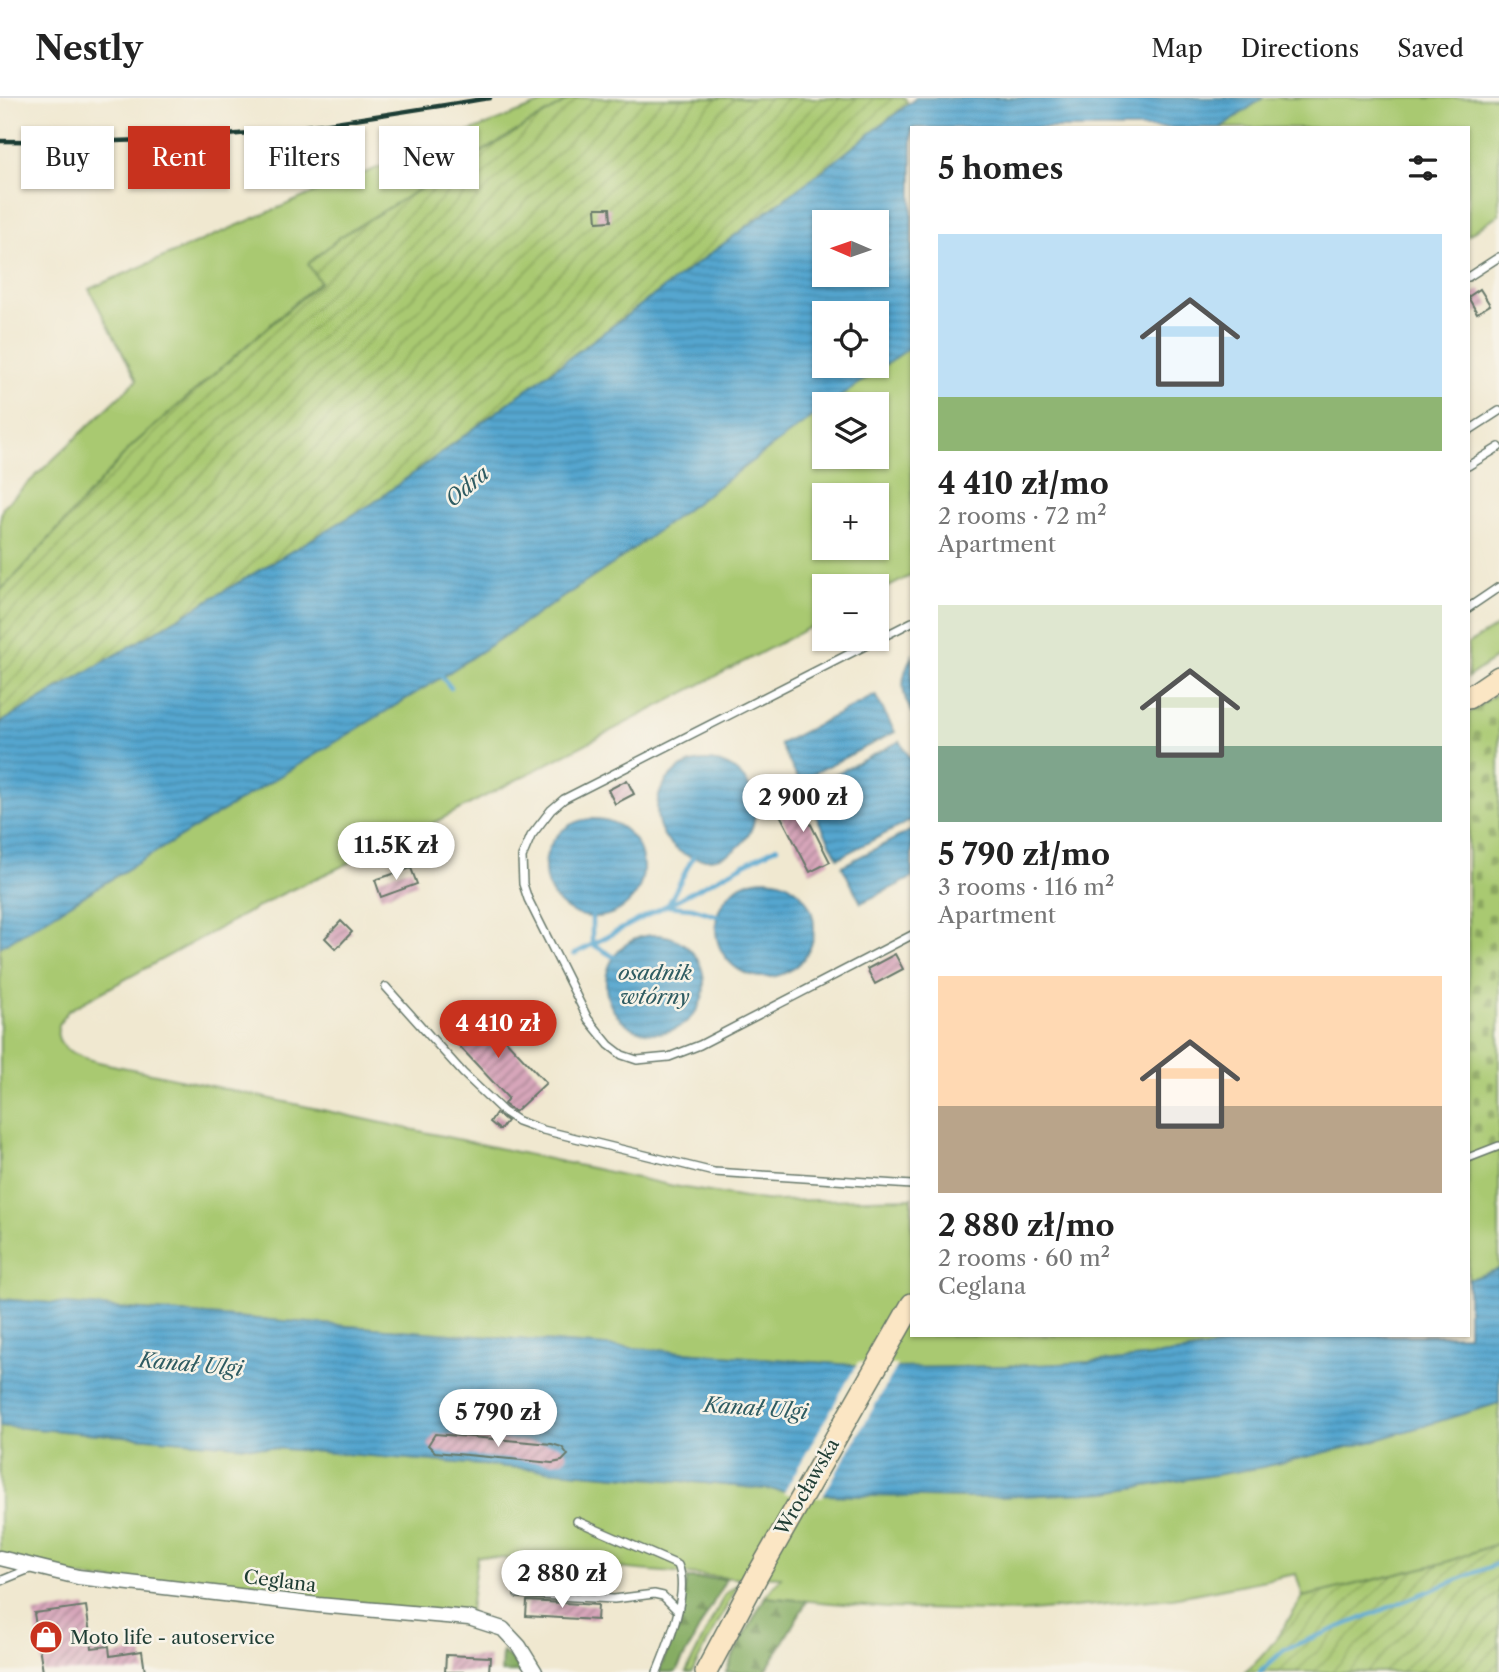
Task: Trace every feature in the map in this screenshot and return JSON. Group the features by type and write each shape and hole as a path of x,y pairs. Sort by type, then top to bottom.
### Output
{"main road":[{"path":"1470,697 1499,677"},
{"name":"Wrocławska","path":"706,1672 757,1576 910,1308"}],"street":[{"name":"Ceglana","path":"0,1558 78,1577 318,1605 469,1618 503,1629 519,1646 535,1672"}],"lane":[{"path":"1470,275 1499,257"},
{"path":"1470,429 1499,411"},
{"path":"1470,465 1499,447"},
{"path":"1470,607 1499,587"},
{"path":"910,623 565,799 551,810 531,836 522,857 521,871 528,899 588,1019 609,1045 622,1055 637,1060 668,1057 700,1045 910,936"},
{"path":"386,987 463,1073 504,1112 518,1121 543,1130 714,1172 910,1185"},
{"path":"1470,1157 1499,1146"},
{"path":"577,1521 678,1565 682,1576 678,1611 657,1672"},
{"path":"0,1581 34,1567"},
{"path":"518,1594 614,1599 653,1594 663,1596 678,1611"}],"green space":[{"path":"555,98 572,98 479,154 479,128"},
{"path":"572,98 905,98 908,104 826,168 373,503 0,723 0,591 133,445 320,282 308,264 340,237 420,189 479,189 479,154"},
{"path":"1263,98 1499,98 1499,214 1470,234 1470,126 1223,126"},
{"path":"379,167 379,189 420,189 340,237 308,264 320,281 133,445 0,591 0,520 3,507 137,380 89,289 324,189 365,189 365,173"},
{"path":"910,347 910,576 889,587 889,574 812,574 812,626 416,832 280,895 69,1010 59,1026 58,1038 66,1048 78,1056 95,1061 674,1186 775,1201 910,1198 910,1337 1265,1337 1179,1353 1083,1362 890,1368 0,1299 0,947 442,677 613,564 812,417 812,469 889,469 889,392 847,392 867,378 889,378 889,362"},
{"path":"1499,625 1499,656 1470,676 1470,643"},
{"path":"1499,692 1499,1149 1470,1158 1470,713"},
{"path":"1499,1149 1499,1269 1470,1279 1470,1158"},
{"path":"1499,1403 1499,1543 1444,1563 1303,1597 1296,1574 1173,1598 1021,1612 887,1608 765,1597 781,1577 757,1576 755,1580 477,1556 469,1618 78,1577 0,1558 0,1426 823,1495 974,1498 1108,1492 1258,1468 1370,1442"},
{"path":"1499,1543 1499,1672 1245,1672 1270,1647 1303,1597 1444,1563"},
{"path":"687,1578 726,1579 676,1672 659,1672 678,1624"},
{"path":"739,1583 692,1672 686,1672 725,1594"},
{"path":"765,1597 807,1601 765,1672 726,1672 733,1656"},
{"path":"502,1652 525,1670 526,1672 501,1672"}],"water":[{"name":"Odra","path":"916,98 1263,98 1223,126 910,126 910,347 889,362 889,301 812,301 812,378 867,378 847,392 812,392 812,417 613,564 442,677 0,947 0,723 373,503 826,168"},
{"path":"910,661 910,708 903,684"},
{"path":"875,695 895,732 799,781 780,744"},
{"path":"900,741 910,758 910,821 838,858 803,791"},
{"path":"706,761 725,765 740,776 751,791 755,810 751,829 740,844 725,855 706,859 687,855 672,844 661,829 657,810 661,791 672,776 687,765"},
{"name":"osadnik wtórny","path":"594,819 613,823 628,834 639,849 643,868 639,887 628,902 613,913 594,917 575,913 560,902 549,887 545,868 549,849 560,834 575,823"},
{"path":"910,831 910,879 861,903 842,866"},
{"name":"osadnik wtórny","path":"765,879 784,883 799,894 810,909 814,928 810,947 799,962 784,973 765,977 746,973 731,962 720,947 716,928 720,909 731,894 746,883"},
{"name":"osadnik wtórny","path":"655,935 674,939 689,950 700,965 704,984 700,1003 689,1018 674,1029 655,1033 636,1029 621,1018 610,1003 606,984 610,965 621,950 636,939"},
{"name":"Kanał Ulgi","path":"1499,1269 1499,1403 1370,1442 1258,1468 1107,1492 974,1498 823,1495 0,1426 0,1299 890,1368 986,1367 1179,1353 1265,1337 1470,1337 1470,1279"}],"pier":[{"path":"858,1362 898,1365 822,1498 783,1494"}],"building":[{"path":"596,208 610,208 611,221 597,222"},
{"path":"1480,289 1490,305 1477,313 1470,296"},
{"path":"627,780 634,794 615,804 608,790"},
{"path":"797,797 830,862 810,872 776,807"},
{"path":"411,868 417,884 381,897 375,880"},
{"path":"341,921 352,932 336,949 325,938"},
{"path":"895,954 903,969 875,984 867,969"},
{"path":"477,1009 546,1083 515,1112 504,1104 508,1098 449,1035"},
{"path":"496,1113 507,1121 500,1130 490,1122"},
{"path":"435,1434 552,1444 562,1447 568,1455 562,1461 552,1463 435,1452 428,1445"},
{"path":"527,1601 598,1605 597,1620 526,1616"},
{"path":"86,1606 92,1648 109,1646 110,1656 142,1651 145,1672 43,1672 34,1613"},
{"path":"446,1655 490,1657 489,1672 445,1672"}],"waterway":[{"path":"442,677 451,688"},
{"path":"574,954 777,847"},
{"path":"669,903 693,857"},
{"path":"668,906 692,908 718,916"},
{"path":"592,917 592,944 614,957"},
{"path":"1260,1672 1285,1649 1499,1563"}],"railway":[{"path":"0,141 120,141 230,135 490,98"}],"place":[{"name":"Moto life - autoservice","path":"46,1637"}]}
